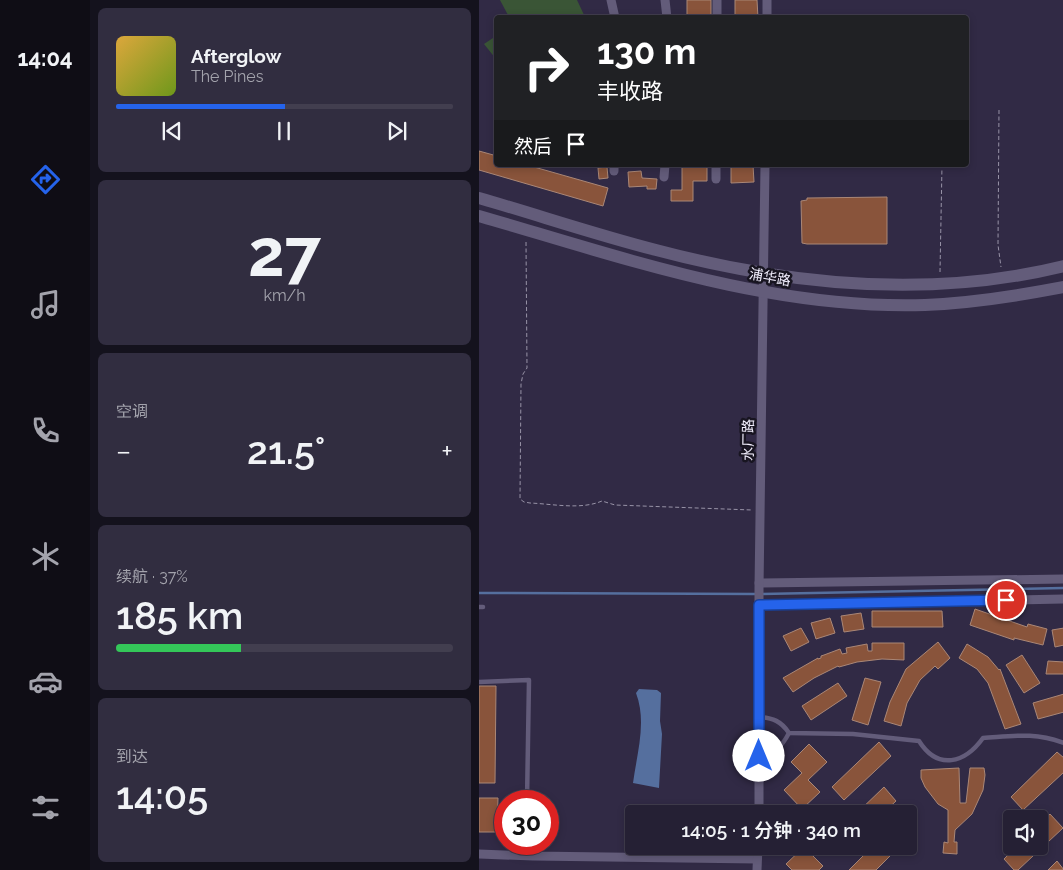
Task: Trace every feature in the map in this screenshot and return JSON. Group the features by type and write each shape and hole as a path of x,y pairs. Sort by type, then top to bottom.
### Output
{"main road":[{"name":"浦华路","path":"479,198 656,250 765,273 842,282 897,285 940,284 1003,278 1063,266"},
{"name":"浦华路","path":"479,216 706,280 764,292 835,301 924,305 976,302 1063,287"}],"street":[{"path":"611,0 614,15"},
{"path":"665,0 667,15"},
{"path":"717,0 717,15"},
{"path":"767,0 767,15"},
{"path":"664,178 665,167"},
{"path":"716,167 716,179"},
{"path":"765,167 765,273"},
{"name":"水厂路","path":"759,601 765,273"},
{"path":"759,585 1063,579"},
{"path":"759,805 759,601 1063,600"},
{"path":"479,854 757,859"},
{"path":"757,855 757,870"}],"lane":[{"path":"479,682 529,680 527,790"},
{"path":"759,717 778,720 789,733"},
{"path":"789,733 853,734 919,741 936,758 954,760 975,749 983,738 1029,735 1048,737 1063,743"},
{"path":"759,756 772,753 784,743 789,733"}],"path":[{"path":"999,110 998,245 1003,278"},
{"path":"940,284 942,167"},
{"path":"525,229 527,368 523,374 521,384 521,499 524,502 530,503 577,506 596,504 602,501 615,505 761,510"}],"green space":[{"path":"500,0 577,0 584,15 508,15"},
{"path":"494,37 494,56 484,44"}],"water":[{"path":"639,689 657,690 661,693 660,721 662,734 659,788 633,783 641,726 641,715 636,693"}],"building":[{"path":"687,0 711,0 711,15 687,15"},
{"path":"735,0 757,0 758,15 735,15"},
{"path":"479,151 494,155 494,167 534,167 608,188 603,206 479,170"},
{"path":"607,167 608,178 599,179 598,168"},
{"path":"682,167 707,167 707,181 693,181 693,201 671,201 671,190 682,190"},
{"path":"731,167 753,167 754,182 731,183"},
{"path":"641,171 642,178 657,179 656,189 647,189 647,186 629,187 628,172"},
{"path":"887,197 887,244 802,243 801,201 807,200 807,198"},
{"path":"975,609 1027,627 1028,624 1047,629 1043,645 1014,638 1014,640 970,625"},
{"path":"872,611 942,611 943,627 872,627"},
{"path":"861,613 864,629 844,632 841,616"},
{"path":"830,618 835,633 816,639 811,623"},
{"path":"801,628 809,642 791,651 783,636"},
{"path":"1064,628 1064,645 1055,647 1052,630"},
{"path":"938,642 950,658 938,669 935,666 920,680 907,703 901,726 884,721 890,702 906,669"},
{"path":"872,643 904,643 904,660 882,659 838,666 814,678 793,692 783,678 821,658 821,656 840,649 842,654 847,653 846,648 867,644 868,651 872,651"},
{"path":"967,644 988,657 1000,669 1021,724 1005,729 988,683 977,669 959,658"},
{"path":"1022,655 1040,683 1024,693 1006,665"},
{"path":"1048,661 1064,662 1064,674 1046,674"},
{"path":"865,678 881,682 868,725 852,720"},
{"path":"838,683 847,696 811,720 802,706"},
{"path":"479,686 496,686 495,783 479,783"},
{"path":"1064,694 1064,712 1038,719 1033,703"},
{"path":"879,742 891,756 844,800 832,787"},
{"path":"809,744 827,762 808,780 820,792 806,805 798,805 784,790 802,773 791,762"},
{"path":"1057,752 1064,758 1064,772 1023,810 1011,797"},
{"path":"959,768 960,803 966,803 970,768 984,768 983,790 972,814 955,830 954,842 957,842 957,854 943,853 944,842 948,843 948,810 938,804 925,787 921,778 921,770"},
{"path":"884,787 896,801 892,805 865,805"},
{"path":"479,798 494,798 494,832 479,832"},
{"path":"1050,814 1063,828 1048,842 1048,816"},
{"path":"796,855 812,855 823,866 819,870 792,870 786,864"},
{"path":"864,855 891,855 876,870 849,870"},
{"path":"1008,855 1034,855 1018,870 1014,870 1004,859"},
{"path":"1057,861 1064,870 1048,870"}],"waterway":[{"path":"762,594 1064,588"},
{"path":"479,593 757,594"}],"route":[{"path":"759,756 759,605 1006,600"}]}
